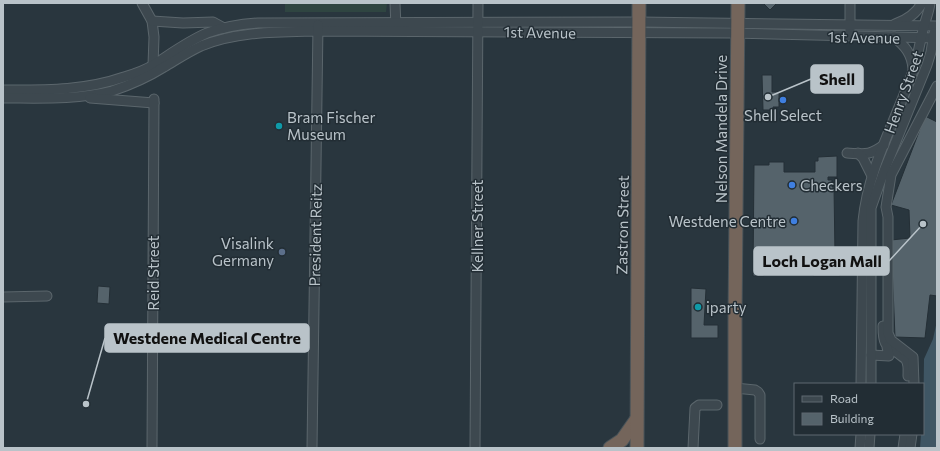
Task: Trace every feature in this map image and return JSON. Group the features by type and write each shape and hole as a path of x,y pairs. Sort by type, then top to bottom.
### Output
{"highway":[{"name":"Zastron Street","path":"637,448 636,420 640,120 639,3"},
{"name":"Nelson Mandela Drive","path":"735,448 738,3"},
{"path":"610,448 622,440 636,420"}],"street":[{"path":"142,3 152,21 154,37 153,69"},
{"path":"395,3 396,27"},
{"name":"Kellner Street","path":"475,448 478,3"},
{"path":"849,37 850,3"},
{"path":"888,26 907,19 917,11 922,3"},
{"path":"929,13 930,3"},
{"name":"Henry Street","path":"861,383 863,221 867,195 872,176 914,70 924,26 929,13"},
{"name":"Henry Street","path":"871,383 871,208 884,171 927,65 936,38 936,26 929,13"},
{"path":"152,21 183,23 213,22 226,28 231,37"},
{"name":"1st Avenue","path":"396,27 478,21 639,27 738,28 936,26"},
{"name":"1st Avenue","path":"153,69 187,43 206,34 226,28 258,23 478,31 639,27"},
{"name":"1st Avenue","path":"153,69 201,46 242,34 318,26"},
{"name":"President Reitz","path":"312,448 318,26"},
{"name":"1st Avenue","path":"738,28 849,37 936,38"},
{"path":"894,37 910,54 914,70"},
{"path":"927,65 937,54"},
{"path":"3,90 60,90 93,86 153,69"},
{"path":"3,98 78,97 111,91 130,84 153,69"},
{"path":"871,354 889,356 883,339 883,214 886,207 891,175 937,86"},
{"name":"Reid Street","path":"78,97 154,101 152,448"},
{"path":"847,152 872,153 884,145"},
{"path":"858,153 863,158 872,176"},
{"path":"886,207 888,217 888,333 891,340 913,357 914,383"},
{"path":"3,297 47,296"},
{"path":"887,347 898,356 906,360 908,365 908,383"},
{"path":"735,388 755,390 760,395 760,439"},
{"path":"693,448 695,408 699,405 717,405"},
{"path":"860,448 861,435"},
{"path":"869,448 870,435"},
{"path":"903,448 905,435"},
{"path":"910,448 912,435"}],"green space":[{"path":"285,3 387,3 386,12 285,12"}],"water":[{"path":"937,321 937,448 920,448 921,435 924,435 924,359 933,339"}],"building":[{"path":"763,3 777,3 770,10"},
{"path":"762,75 772,75 772,92 779,92 779,107 773,107 773,110 763,110"},
{"path":"925,116 937,122 937,296 930,295 925,338 895,337 891,240 910,238 909,210 891,205"},
{"name":"Westdene Centre","path":"837,156 837,177 828,177 828,180 832,180 832,187 834,187 835,255 839,255 836,265 840,265 840,276 813,276 813,273 764,272 764,276 753,276 754,165 769,165 769,162 784,162 784,172 815,172 815,161 818,161 818,157"},
{"path":"98,286 110,287 109,304 97,303"},
{"name":"iparty","path":"691,288 706,289 704,325 718,325 718,338 691,338"}],"place":[{"name":"Shell","path":"768,97"},
{"name":"Shell Select","path":"783,100"},
{"name":"Bram Fischer Museum","path":"279,126"},
{"name":"Checkers","path":"792,185"},
{"name":"Westdene Centre","path":"794,221"},
{"name":"Loch Logan Mall","path":"923,224"},
{"name":"Visalink Germany","path":"282,252"},
{"name":"iparty","path":"698,307"},
{"name":"Westdene Medical Centre","path":"86,404"}]}
